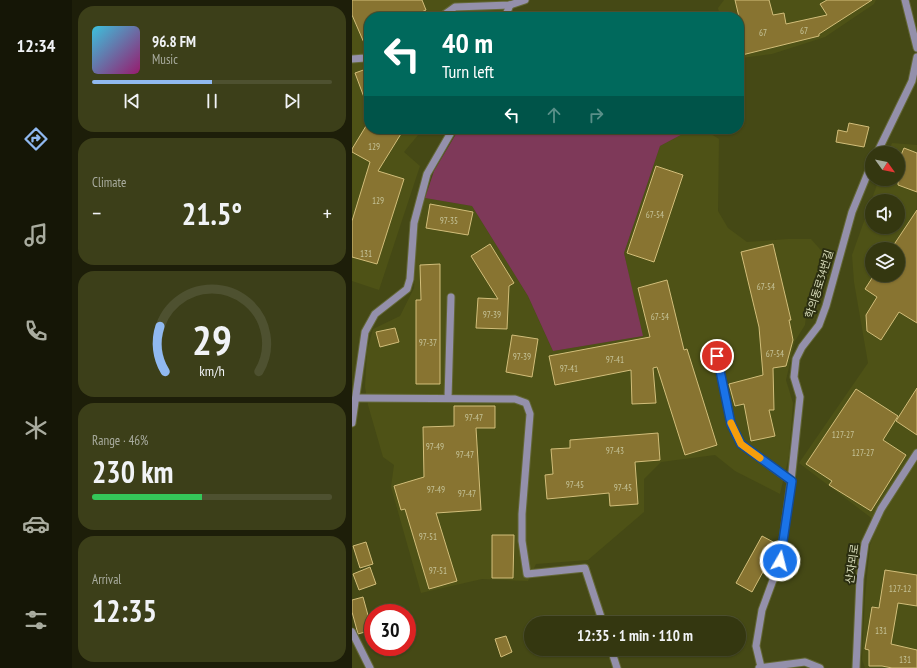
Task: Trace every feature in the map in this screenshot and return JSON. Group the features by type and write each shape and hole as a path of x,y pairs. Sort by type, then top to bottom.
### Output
{"street":[{"path":"448,12 455,7 510,5 525,0"},
{"path":"905,0 917,48"},
{"path":"507,12 510,5"},
{"path":"880,146 912,80 917,57"},
{"path":"352,59 364,58"},
{"path":"352,424 365,332 375,314 407,289 410,279 414,223 427,174 450,134"},
{"name":"학의동로34번길","path":"760,668 756,646 762,610 780,561 792,481 800,397 794,377 796,359 802,346 819,325 826,306 852,212 865,180"},
{"path":"448,398 451,297"},
{"path":"717,356 731,424 741,444 792,481"},
{"path":"356,398 515,399 526,403 530,414 522,514 522,540 527,574 585,568 601,616"},
{"name":"산자뫼로","path":"856,668 860,579 865,543 882,510 917,453"},
{"path":"352,632 370,668"},
{"path":"613,656 617,668"},
{"path":"760,668 805,662 820,668"}],"shaded area":[{"path":"352,0 525,0 510,5 506,12 364,12 364,134 419,134 404,152 420,166 379,290 352,281"},
{"path":"724,0 876,0 874,4 825,37 772,54 744,58 744,12 719,12 718,8"},
{"path":"456,134 683,134 660,146 624,253 643,336 553,351 528,296 472,206 425,198 434,171"},
{"path":"683,134 711,134 719,139 718,211 728,228 747,242 811,239 833,264 808,299 805,325 795,341 786,380 793,403 789,456 780,494 735,471 715,455 661,462 644,479 644,512 588,560 536,564 528,581 482,579 421,593 391,487 394,465 383,457 368,405 365,387 367,351 373,329 400,316 414,288 417,224 425,198 472,206 528,296 553,351 642,336 624,253 660,146"},
{"path":"892,143 917,145 917,668 865,668 862,660 865,597 870,545 878,523 799,463 868,363 854,282 852,255 865,218 865,234 905,234 905,194 874,194 877,186 905,186 905,146 891,146"}],"building":[{"path":"352,0 422,0 426,10 421,12 364,12 364,43 352,15"},
{"path":"735,0 769,0 773,15 784,13 786,24 827,15 820,4 827,0 872,0 819,34 819,36 744,55 744,12 738,12"},
{"path":"364,70 364,97 355,73"},
{"path":"849,123 869,127 864,147 836,142 838,130 847,132"},
{"path":"364,129 364,134 401,134 378,171 404,179 377,264 352,257 352,221 370,162 352,152 352,149"},
{"path":"905,148 917,153 917,192 901,186 905,186"},
{"path":"656,166 683,175 654,262 627,253"},
{"path":"430,204 473,212 468,235 426,228"},
{"path":"917,210 917,323 899,312 881,340 867,331 866,315 877,297 865,289 870,282 905,282 905,242 896,242 901,234 905,234 905,228"},
{"path":"490,244 514,283 509,286 507,329 476,328 478,298 498,299 471,256"},
{"path":"773,244 791,320 789,320 793,340 786,366 773,368 774,410 769,410 775,436 751,441 744,404 735,406 729,384 763,375 759,327 741,252"},
{"path":"440,264 440,384 416,384 416,300 421,300 420,265"},
{"path":"667,280 684,350 687,349 717,445 685,455 657,367 653,368 656,403 632,404 631,370 555,385 549,356 650,337 638,288"},
{"path":"395,328 399,342 380,347 376,332"},
{"path":"512,335 538,339 532,377 506,372"},
{"path":"917,388 917,435 896,421"},
{"path":"856,389 898,416 883,440 906,455 871,511 829,485 832,481 806,464"},
{"path":"454,406 495,406 495,428 476,428 481,510 436,513 457,581 429,589 405,509 401,510 394,486 424,477 423,427 454,426"},
{"path":"658,433 660,460 635,462 638,504 610,506 609,493 547,499 545,475 553,474 551,449 570,448 570,440"},
{"path":"492,535 514,535 513,578 492,578"},
{"path":"762,536 777,544 777,546 752,592 736,583"},
{"path":"366,542 373,564 360,568 353,546"},
{"path":"370,567 376,584 359,590 353,574"},
{"path":"885,570 917,575 917,606 898,603 891,644 917,650 917,668 869,666 869,650 865,649 872,607 879,608"},
{"path":"363,597 365,604 364,632 358,634 352,612 352,600"},
{"path":"506,636 512,652 501,657 495,639"}],"slow traffic":[{"path":"731,423 741,444 760,458"}],"route":[{"path":"717,356 731,424 741,444 792,481 780,561"}]}
